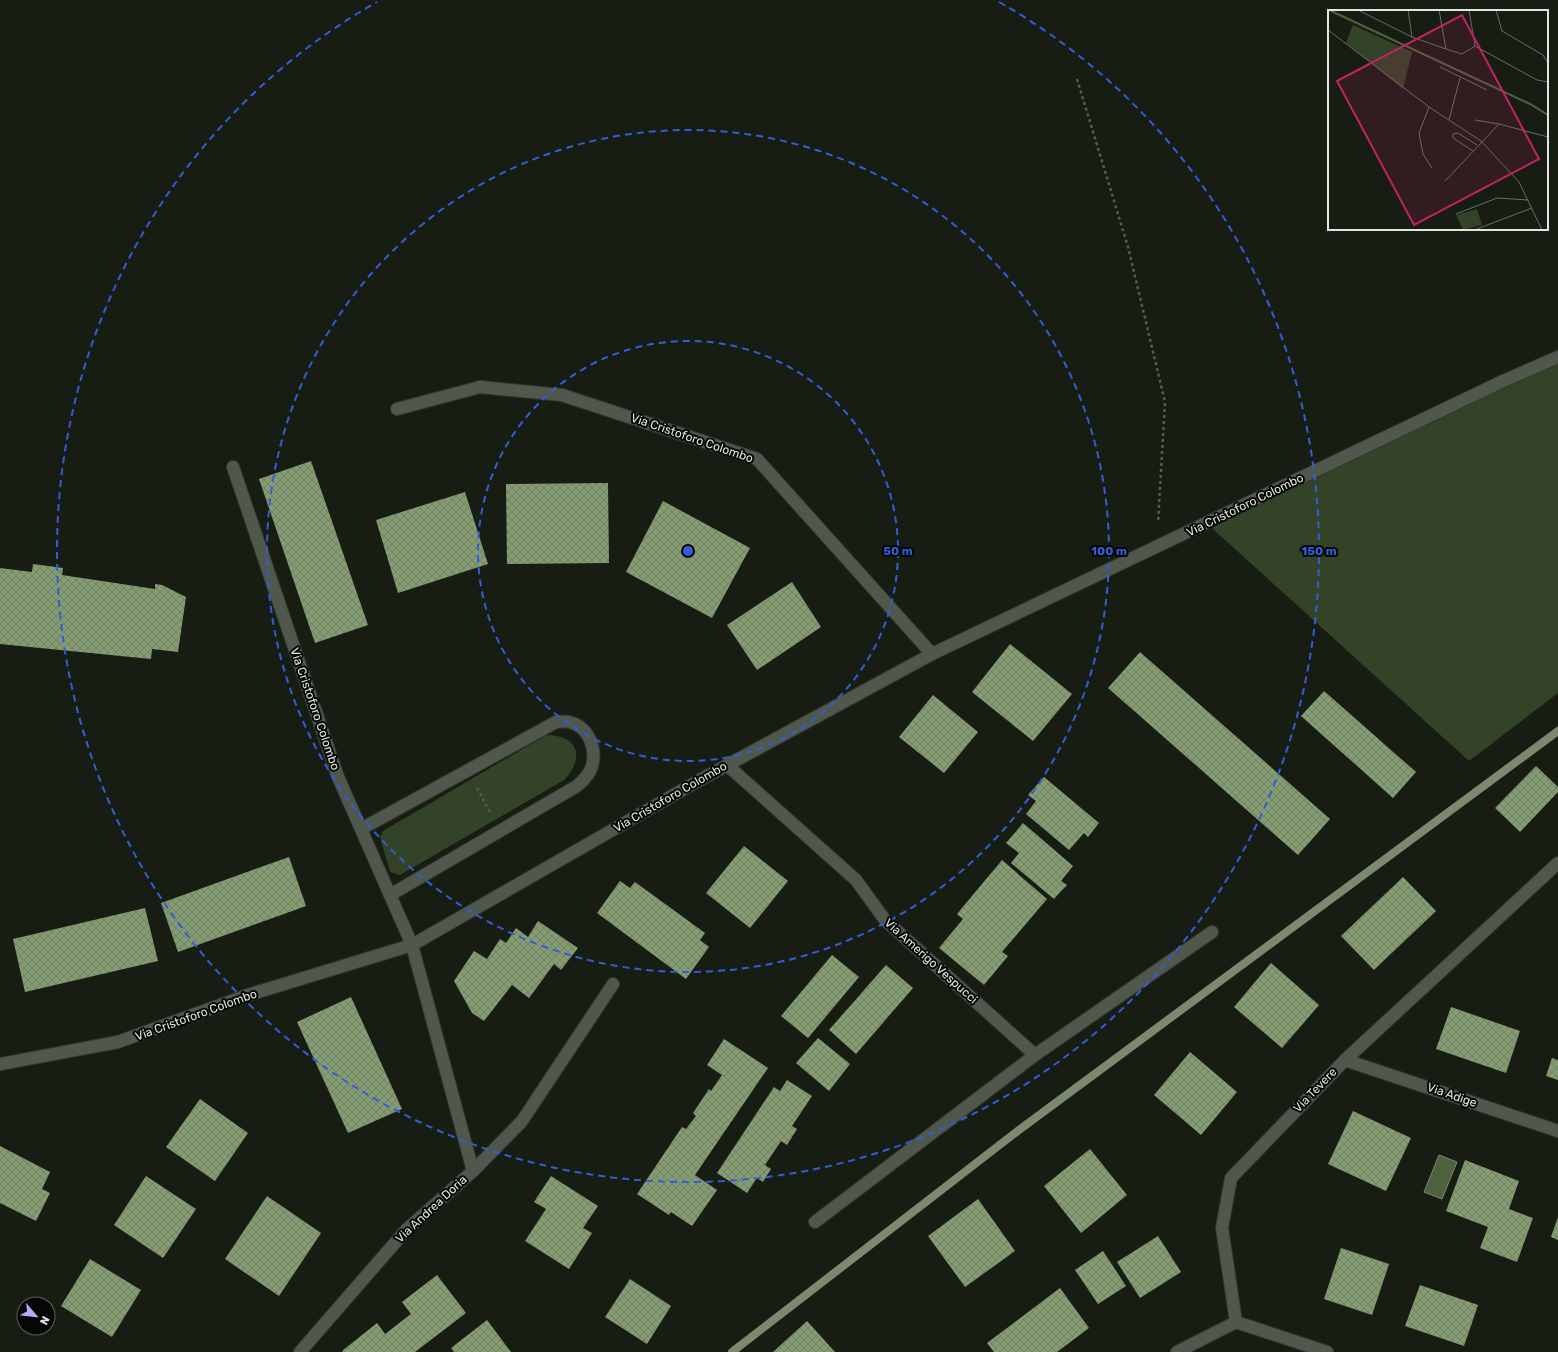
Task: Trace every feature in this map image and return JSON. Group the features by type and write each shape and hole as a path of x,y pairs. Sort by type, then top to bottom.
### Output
{"street":[{"name":"Via Cristoforo Colombo","path":"0,1064 118,1042 248,996 412,945 727,764 932,654 1501,382 1558,357"},
{"name":"Via Cristoforo Colombo","path":"396,409 480,387 562,395 757,459 932,654"},
{"name":"Via Cristoforo Colombo","path":"233,467 338,777 412,945"},
{"path":"361,829 556,722 568,722 580,727 588,735 592,743 594,756 592,767 586,778 578,786 390,895"},
{"name":"Via Amerigo Vespucci","path":"727,764 856,880 885,920 1035,1055"},
{"name":"Via Tevere","path":"1236,1322 1222,1228 1231,1178 1345,1060 1558,863"},
{"path":"815,1222 1035,1055 1212,932"},
{"name":"Via Andrea Doria","path":"300,1352 406,1229 473,1171 412,945"},
{"path":"473,1171 522,1121 613,984"},
{"name":"Via Adige","path":"1345,1060 1558,1131"},
{"path":"1177,1352 1236,1322 1327,1352"}],"path":[{"path":"1076,79 1128,247 1165,402 1156,548"},
{"path":"467,770 500,831"}],"shaded area":[{"path":"1558,354 1558,693 1469,761 1203,520 1379,434"},
{"path":"549,735 567,740 576,750 574,764 564,780 400,875 390,872 380,837 383,831 543,737"},
{"path":"1439,1155 1457,1162 1442,1199 1424,1192"}],"building":[{"path":"311,461 368,625 315,643 259,479"},
{"path":"608,483 609,563 507,564 506,484"},
{"path":"465,492 488,564 398,593 376,520"},
{"path":"663,501 750,548 712,618 626,572"},
{"path":"33,564 63,568 62,575 155,589 155,584 162,585 186,597 178,652 152,649 151,659 0,644 0,568 32,572"},
{"path":"792,582 821,627 757,670 727,625"},
{"path":"1010,644 1072,694 1033,741 972,692"},
{"path":"1140,652 1330,819 1298,855 1108,688"},
{"path":"1324,691 1416,772 1393,798 1301,716"},
{"path":"933,695 978,732 944,773 899,737"},
{"path":"1536,766 1558,787 1558,792 1520,832 1495,808"},
{"path":"1044,777 1099,823 1088,837 1084,833 1069,850 1026,814 1036,801 1028,795"},
{"path":"1023,823 1073,866 1061,881 1067,885 1054,899 1011,863 1019,853 1006,843"},
{"path":"744,846 788,881 750,928 706,893"},
{"path":"289,857 306,906 178,952 161,903"},
{"path":"1002,860 1047,899 1002,952 1008,956 984,985 939,948 963,919 957,914"},
{"path":"1403,877 1436,911 1374,970 1341,936"},
{"path":"620,881 630,888 635,882 705,933 700,940 709,947 686,979 597,913"},
{"path":"145,908 158,961 25,992 13,939"},
{"path":"538,921 578,948 561,970 554,964 529,998 512,985 484,1021 472,1013 454,981 474,951 487,959 500,939 506,943 516,928 528,937"},
{"path":"832,955 859,977 808,1038 781,1016"},
{"path":"1271,963 1319,1005 1282,1048 1234,1007"},
{"path":"886,965 913,988 856,1054 829,1030"},
{"path":"351,997 402,1109 348,1133 297,1022"},
{"path":"1451,1007 1520,1031 1506,1073 1436,1049"},
{"path":"818,1038 850,1064 829,1091 796,1063"},
{"path":"724,1039 768,1068 695,1175 717,1190 692,1226 671,1212 669,1215 637,1194 682,1127 686,1129 696,1116 693,1113 709,1089 711,1091 722,1075 707,1065"},
{"path":"1190,1052 1237,1092 1201,1135 1154,1095"},
{"path":"1552,1058 1558,1060 1558,1080 1546,1076"},
{"path":"787,1080 812,1096 792,1126 797,1129 787,1145 781,1141 765,1165 771,1169 763,1182 757,1178 747,1193 717,1173 774,1087 780,1091"},
{"path":"200,1099 248,1133 215,1181 166,1147"},
{"path":"1353,1111 1411,1138 1386,1191 1328,1164"},
{"path":"0,1146 50,1172 42,1189 50,1193 36,1221 0,1203"},
{"path":"1090,1149 1127,1195 1081,1233 1044,1186"},
{"path":"1465,1160 1519,1181 1509,1209 1533,1218 1517,1262 1480,1248 1488,1227 1446,1211"},
{"path":"146,1176 196,1209 163,1258 114,1225"},
{"path":"551,1176 598,1206 583,1228 592,1233 569,1269 525,1241 546,1209 534,1202"},
{"path":"267,1196 321,1233 279,1296 225,1259"},
{"path":"978,1199 1015,1251 965,1287 928,1236"},
{"path":"1558,1217 1558,1240 1551,1237"},
{"path":"1158,1236 1181,1272 1140,1298 1117,1262"},
{"path":"1341,1248 1389,1264 1372,1315 1324,1299"},
{"path":"1103,1251 1126,1286 1098,1304 1075,1270"},
{"path":"90,1259 141,1290 112,1337 61,1306"},
{"path":"437,1275 466,1313 415,1352 342,1351 377,1323 385,1334 411,1314 402,1302"},
{"path":"630,1279 671,1306 647,1344 605,1317"},
{"path":"1420,1285 1478,1305 1464,1346 1405,1326"},
{"path":"1060,1288 1089,1328 1057,1352 994,1352 987,1343"},
{"path":"487,1320 511,1352 454,1352 451,1348"},
{"path":"807,1321 835,1352 773,1352"}],"waterway":[{"path":"732,1352 1019,1130 1558,731"}]}
